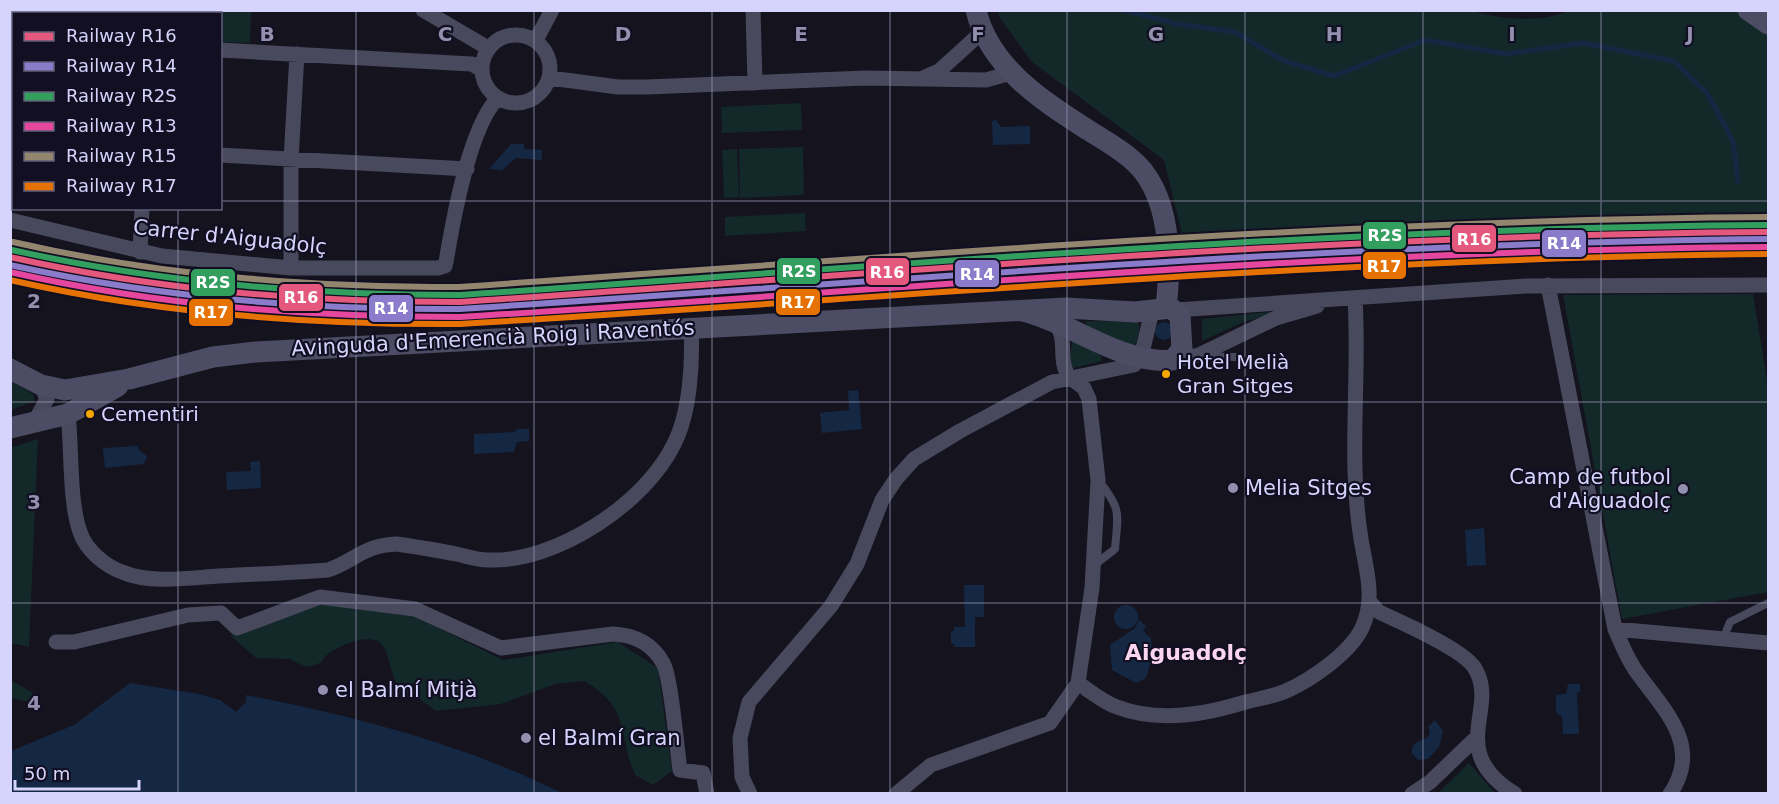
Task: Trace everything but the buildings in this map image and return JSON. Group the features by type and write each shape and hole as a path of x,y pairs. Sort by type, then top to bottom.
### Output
{"street":[{"path":"423,10 488,48"},
{"path":"536,40 552,10"},
{"path":"753,10 755,83"},
{"path":"1748,10 1768,24"},
{"path":"750,794 742,777 740,738 749,702 831,606 857,564 882,500 896,479 914,459 960,431 1052,382 1069,377 1128,368 1141,357 1165,310 1168,282 1165,235 1160,205 1143,172 1123,154 1046,102 1011,73 980,20 939,71 924,78"},
{"path":"523,35 536,40 542,45 550,61 550,78 538,96 528,101 510,102 497,99 486,86 482,70 488,48 505,36 523,35"},
{"path":"222,51 472,64 482,70"},
{"path":"291,268 291,160 297,54"},
{"path":"550,78 618,87 924,78 986,80 1011,73"},
{"path":"222,155 467,169 487,113 497,99"},
{"name":"Carrer d'Aiguadolç","path":"10,220 140,252 291,268 438,268 445,266 467,169"},
{"path":"140,252 142,210"},
{"path":"1548,285 1615,629 1631,662 1671,717 1680,737 1682,765 1679,780 1670,794"},
{"name":"Avinguda d'Emerencià Roig i Raventós","path":"129,379 213,357 267,351 1066,308 1127,312 1548,285 1768,285"},
{"path":"1078,683 1116,707 1151,714 1190,714 1218,710 1286,691 1345,652 1362,627 1370,602 1369,581 1359,528 1355,462 1357,331 1348,299"},
{"name":"Avinguda d'Emerencià Roig i Raventós","path":"1023,311 1055,321 1141,357 1173,360 1199,355 1276,318 1348,299"},
{"path":"1165,310 1180,316 1182,342 1179,355 1173,360"},
{"path":"896,794 931,765 1050,723 1078,683 1094,566 1098,480 1089,399 1084,388 1069,377 1063,364 1064,338 1055,321"},
{"path":"68,414 76,513 81,533 88,547 105,562 123,573 181,578 328,570 343,565 368,548 382,544 397,544 486,560 530,556 587,531 640,491 662,464 675,444 681,426 692,364 691,327"},
{"path":"10,369 40,385 65,390 129,379"},
{"path":"10,428 68,414 89,405 129,379"},
{"path":"35,421 47,399 40,385"},
{"path":"56,642 74,642 188,615 221,613 237,628 320,597 415,609 501,648 613,634 627,635 645,642 664,664 680,770 703,773 707,794"},
{"path":"1370,602 1379,612 1458,653 1470,662 1480,685 1476,738 1480,755 1490,771 1515,794"},
{"path":"1615,629 1768,643"},
{"path":"1412,794 1430,782 1476,738"}],"lane":[{"path":"1199,355 1235,357"},
{"path":"1094,566 1115,549 1117,528 1116,503 1098,480"},
{"path":"1723,639 1730,622 1768,603"}],"green space":[{"path":"1468,10 1520,19 1546,17 1571,10 1768,11 1768,227 1565,221 1184,242 1164,160 1032,62 1000,18 998,11"},
{"path":"94,11 251,11 250,43 222,42 222,12"},
{"path":"801,103 802,130 722,133 721,107"},
{"path":"803,147 804,195 740,198 739,149"},
{"path":"737,149 739,197 724,198 722,150"},
{"path":"805,213 806,231 725,236 725,217"},
{"name":"Camp de futbol d'Aiguadolç","path":"1753,294 1768,386 1768,592 1622,619 1563,295"},
{"path":"1279,311 1241,323 1202,341 1202,319"},
{"path":"1085,322 1138,322 1139,332 1136,342 1133,347 1088,328"},
{"path":"1072,341 1101,355 1102,361 1073,368 1070,363"},
{"path":"11,381 33,394 35,401 11,410"},
{"path":"38,439 29,647 11,643 10,448"},
{"path":"323,601 412,615 503,660 618,642 658,668 672,771 653,785 635,775 621,722 616,712 610,701 584,681 555,684 501,704 436,711 417,697 401,693 385,649 377,641 370,639 345,644 331,652 320,663 306,667 289,659 256,658 230,635"},
{"path":"11,680 38,696 28,702 11,698"},
{"path":"1469,763 1495,793 1438,793"}],"water":[{"path":"996,120 1001,127 1030,126 1030,144 993,145 992,121"},
{"path":"511,144 524,144 524,149 542,150 542,160 516,158 502,170 489,169"},
{"path":"1164,322 1170,325 1173,331 1170,337 1164,340 1158,337 1155,331 1158,325"},
{"path":"858,390 862,429 822,433 820,413 849,410 848,391"},
{"path":"517,429 529,429 529,441 517,442 514,452 474,454 474,434 514,432"},
{"path":"138,446 139,450 147,456 144,464 105,468 103,448"},
{"path":"260,461 261,488 227,490 226,472 251,471 250,462"},
{"path":"1484,528 1486,565 1467,566 1465,530"},
{"path":"964,585 984,585 984,617 975,617 975,647 955,647 951,643 951,631 954,631 954,627 965,627"},
{"path":"1126,605 1134,609 1138,617 1134,625 1126,629 1118,625 1114,617 1118,609"},
{"path":"1139,620 1146,626 1143,631 1151,638 1152,656 1146,678 1136,683 1112,670 1110,645 1135,628"},
{"path":"130,683 199,694 220,700 236,712 246,702 246,695 367,722 486,760 562,793 11,793 11,751 74,725"},
{"path":"1568,684 1580,684 1580,692 1577,693 1579,734 1563,734 1562,717 1556,712 1556,695 1566,694"},
{"path":"1435,720 1443,731 1439,747 1428,759 1418,760 1412,753 1413,746 1428,737 1430,731 1428,727"}],"waterway":[{"path":"1124,10 1177,24 1235,32 1284,61 1334,76 1425,40 1507,54 1584,43 1674,61 1707,93 1733,141 1738,181"}],"rail line":[{"name":"R15","path":"13,242 124,263 235,277 346,285 459,287 950,252 1277,233 1440,225 1768,217"},
{"name":"R2S","path":"12,250 123,271 234,285 347,293 460,295 950,260 1277,241 1440,233 1768,225"},
{"name":"R16","path":"10,257 122,278 234,292 347,300 460,302 950,267 1277,248 1441,240 1768,232"},
{"name":"R14","path":"10,265 122,286 234,300 347,307 460,309 1277,256 1604,242 1768,239"},
{"name":"R13","path":"10,272 122,293 234,307 347,315 460,317 1277,263 1441,255 1768,247"},
{"name":"R17","path":"10,280 122,301 234,315 347,322 460,324 1277,271 1604,257 1768,254"}],"place":[{"name":"Hotel Melià Gran Sitges","path":"1166,374"},
{"name":"Cementiri","path":"90,414"},
{"name":"Melia Sitges","path":"1233,488"},
{"name":"Camp de futbol d'Aiguadolç","path":"1683,489"},
{"name":"el Balmí Mitjà","path":"323,690"},
{"name":"el Balmí Gran","path":"526,738"}],"district":[{"name":"Aiguadolç","path":"1186,652"}]}
